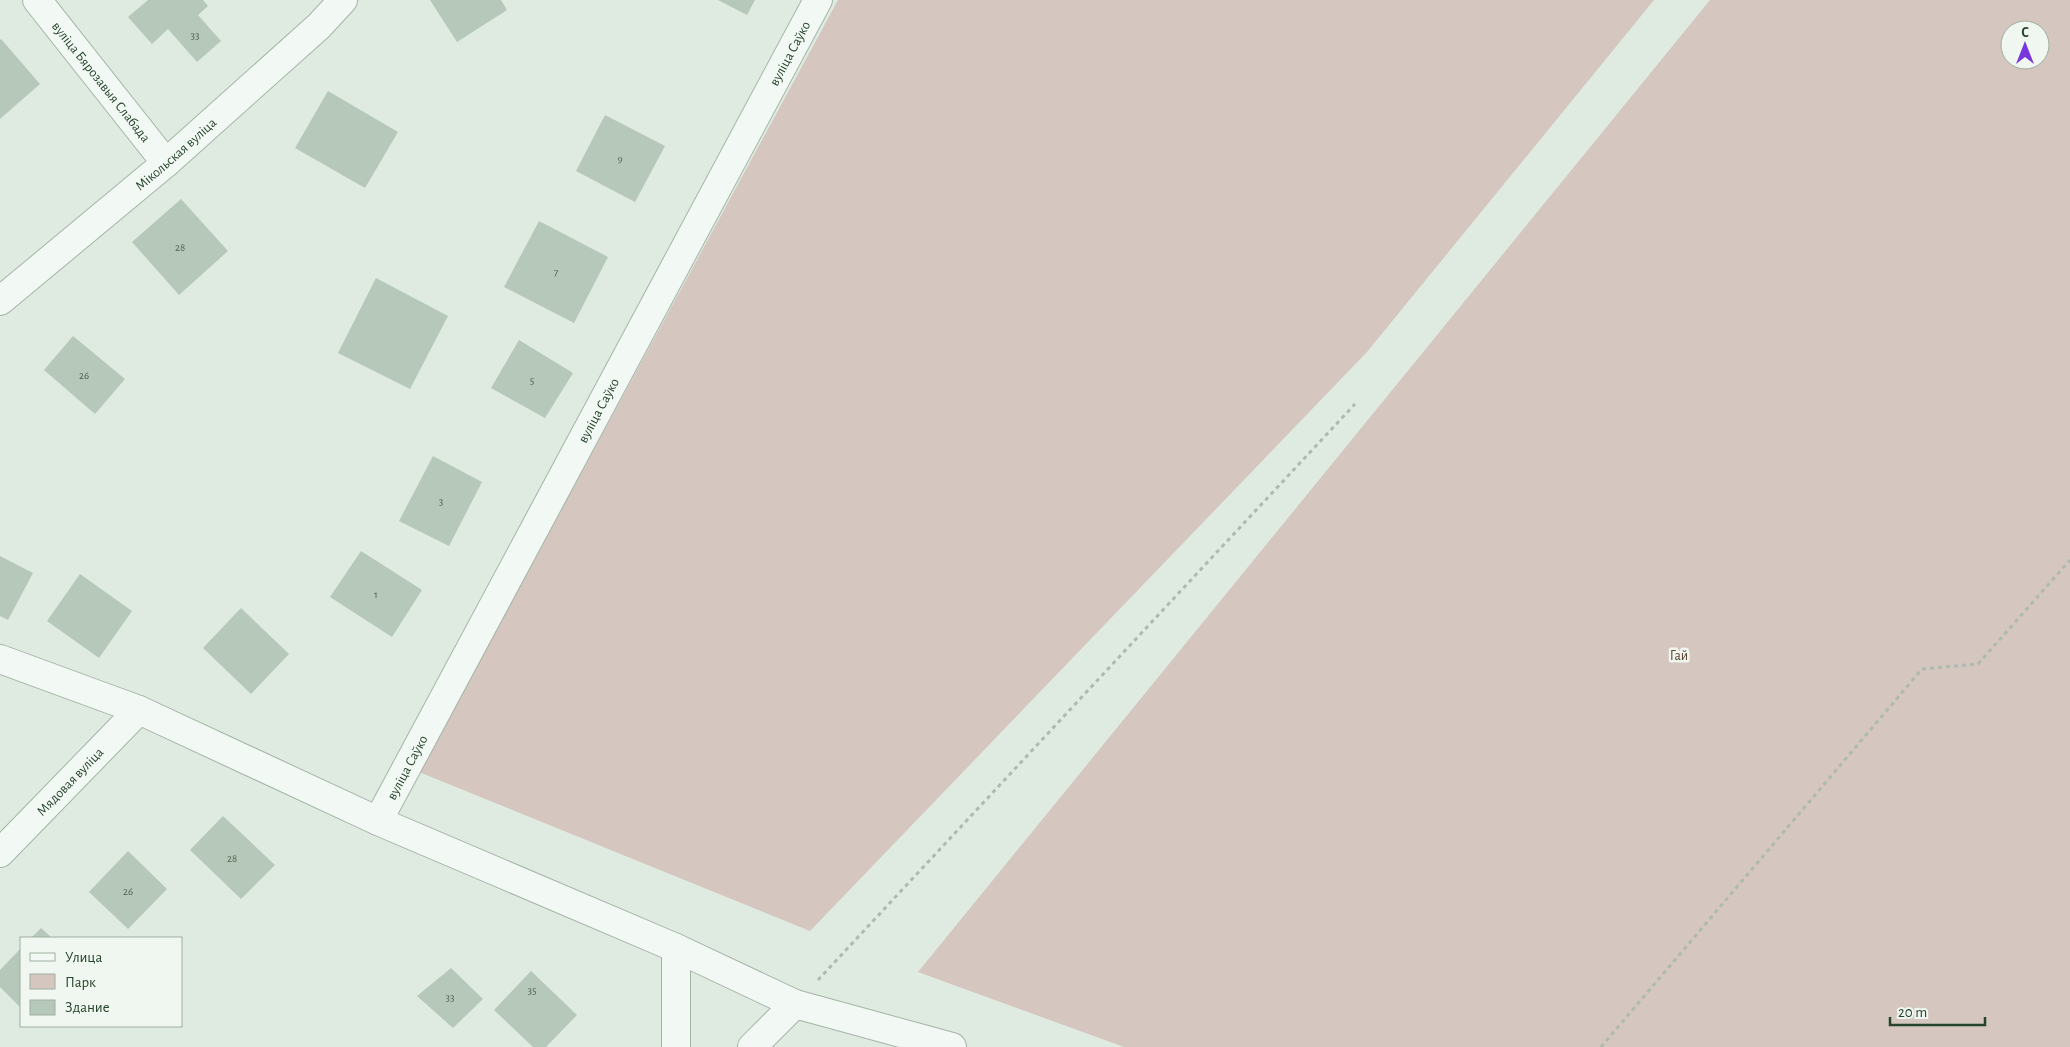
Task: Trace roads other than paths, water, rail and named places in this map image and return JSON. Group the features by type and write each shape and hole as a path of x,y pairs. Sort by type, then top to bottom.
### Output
{"street":[{"name":"вуліца Бярозавыя Слабада","path":"37,0 166,163"},
{"name":"Мікольская вуліца","path":"0,301 166,163 319,26 342,0"},
{"name":"вуліца Саўко","path":"378,821 818,0"},
{"path":"0,659 138,710 378,821 676,948 795,1004 952,1047"},
{"name":"Мядовая вуліца","path":"0,853 138,710"},
{"path":"676,948 676,1047"},
{"path":"752,1047 795,1004"}],"park label":[{"name":"Гай","path":"1679,655"}]}
